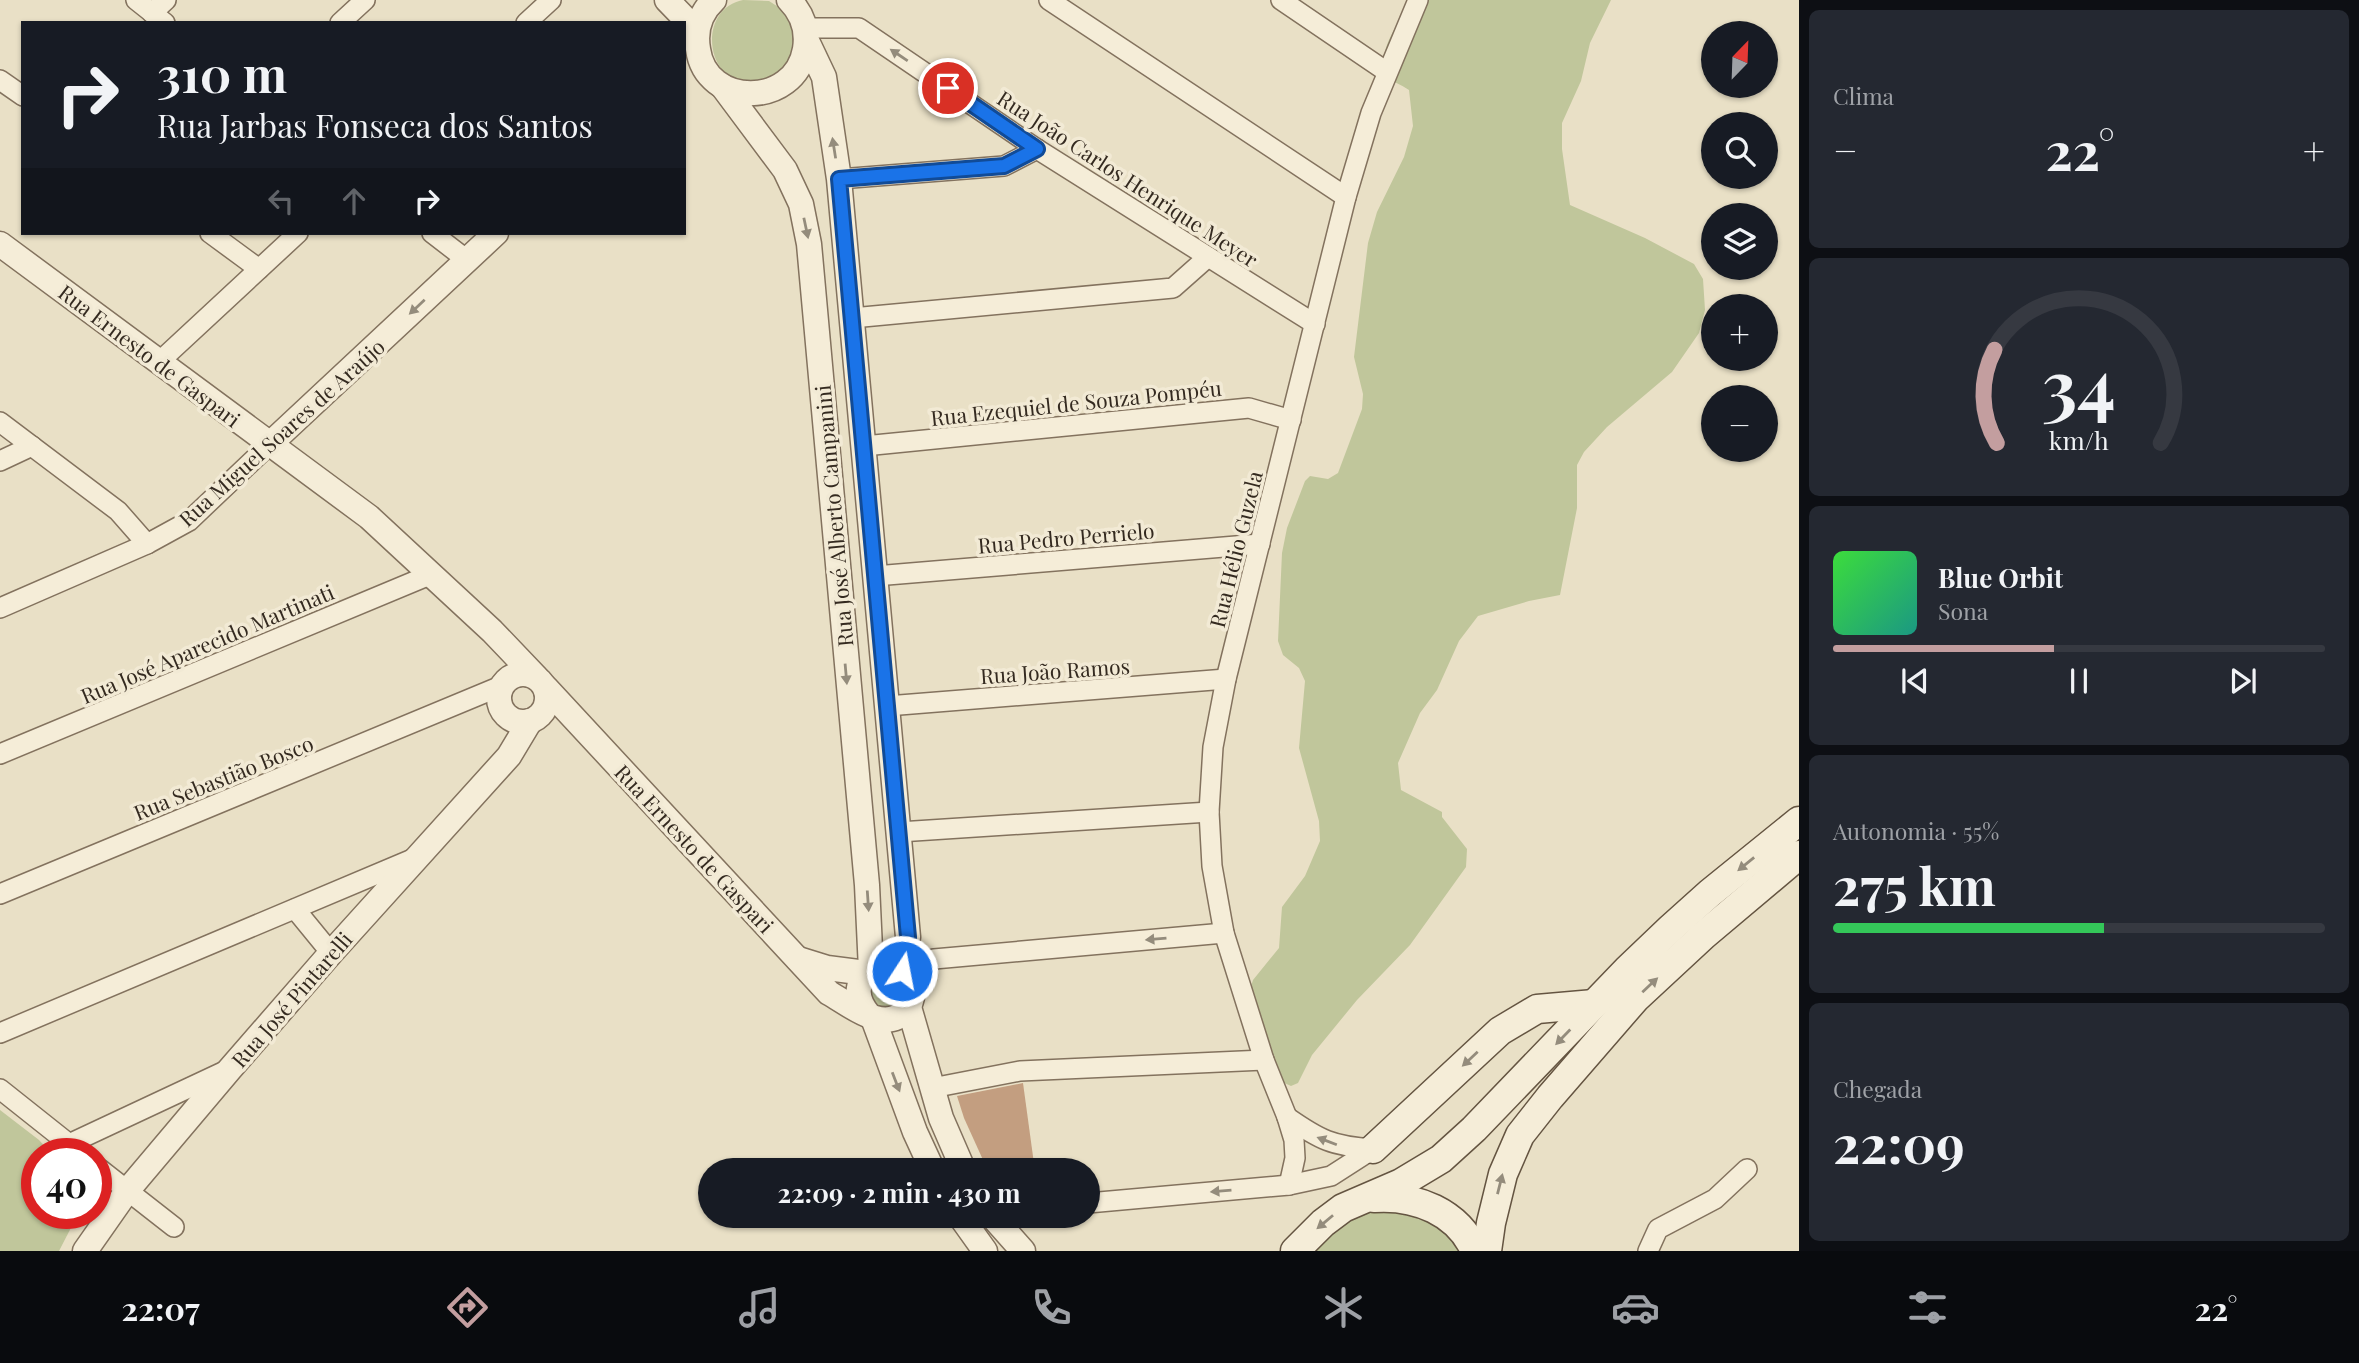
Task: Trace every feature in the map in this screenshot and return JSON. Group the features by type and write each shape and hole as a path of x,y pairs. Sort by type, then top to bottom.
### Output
{"main road":[{"path":"1294,1251 1343,1208 1401,1184 1441,1159 1474,1129 1645,953 1710,893 1799,821"},
{"path":"1487,1251 1503,1174 1520,1135 1635,999 1704,935 1799,855"},
{"path":"1373,1149 1500,1031 1537,1009 1594,1004"},
{"path":"1361,1199 1403,1199 1426,1205 1451,1219 1470,1239 1475,1251"}],"street":[{"path":"136,0 161,12"},
{"path":"342,21 365,0"},
{"path":"528,21 551,0"},
{"path":"667,0 680,21"},
{"path":"692,41 701,17 714,0"},
{"name":"Rua José Alberto Campanini","path":"789,0 808,22 824,77 839,179 908,937 903,972"},
{"path":"1049,0 1346,197"},
{"path":"1281,0 1387,72"},
{"name":"Rua Hélio Guzela","path":"1289,1185 1295,1158 1294,1140 1264,1060 1224,933 1212,866 1209,811 1213,747 1226,680 1346,197 1371,113 1418,0"},
{"path":"686,76 741,93 761,94 779,88 794,75 803,58 808,22"},
{"name":"Rua João Carlos Henrique Meyer","path":"808,22 859,28 1037,149 1315,324"},
{"name":"Rua José Alberto Campanini","path":"692,41 705,69 785,170 801,204 809,244 867,885 868,972"},
{"path":"0,80 21,95"},
{"path":"839,179 1004,166 1037,149"},
{"path":"212,235 259,269"},
{"path":"159,362 296,235"},
{"path":"435,235 467,260"},
{"name":"Rua Miguel Soares de Araújo","path":"0,608 147,544 188,520 494,235"},
{"name":"Rua Ernesto de Gaspari","path":"0,244 369,517 492,631 829,993 871,1016"},
{"path":"852,318 1173,288 1209,257"},
{"name":"Rua Ezequiel de Souza Pompéu","path":"864,446 1249,408 1291,421"},
{"path":"0,422 118,511 147,544"},
{"path":"0,461 32,446"},
{"name":"Rua Pedro Perrielo","path":"875,576 1260,544"},
{"name":"Rua José Aparecido Martinati","path":"0,754 432,574"},
{"name":"Rua Ernesto de Gaspari","path":"492,631 503,687"},
{"path":"522,673 541,682 548,703 527,719 503,711 503,687 522,673"},
{"name":"Rua João Ramos","path":"887,706 1226,680"},
{"name":"Rua Sebastião Bosco","path":"0,894 503,687"},
{"name":"Rua Ernesto de Gaspari","path":"527,719 593,737"},
{"name":"Rua José Pintarelli","path":"85,1251 127,1191 230,1069 509,756 527,719"},
{"path":"899,832 1209,811"},
{"path":"0,1033 419,856"},
{"path":"295,909 331,953"},
{"path":"903,972 934,959 1224,933"},
{"path":"798,959 827,968 868,972"},
{"path":"871,1016 883,1020 893,1019 902,1015 909,1007 911,984 903,972 881,966 868,972 860,983 858,995 861,1006 871,1016 927,1158"},
{"path":"909,1007 941,1118 958,1158"},
{"path":"932,1088 1020,1071 1264,1060"},
{"path":"96,1138 230,1069"},
{"path":"0,1088 61,1138"},
{"path":"1287,1117 1318,1138 1341,1146 1373,1149"},
{"path":"1100,1202 1289,1185 1331,1176 1373,1149"},
{"path":"1648,1251 1658,1228 1715,1199 1747,1170"},
{"path":"112,1179 174,1227"},
{"path":"969,1228 985,1251"},
{"path":"1003,1228 1023,1251"}],"green space":[{"path":"743,0 769,1 783,10 793,24 796,40 784,71 757,83 737,81 725,73 716,60 712,46 718,17 728,6"},
{"path":"1420,0 1611,0 1590,43 1581,81 1562,123 1562,149 1570,205 1645,238 1694,264 1703,280 1701,325 1699,333 1672,372 1607,427 1584,452 1577,465 1577,508 1560,595 1478,616 1459,641 1437,690 1420,713 1398,763 1401,790 1442,812 1442,817 1467,849 1466,867 1410,945 1357,1000 1312,1055 1298,1083 1291,1086 1280,1081 1246,1002 1253,980 1279,948 1282,907 1305,876 1320,841 1319,821 1299,748 1305,681 1299,668 1283,655 1278,641 1282,553 1287,528 1305,481 1310,476 1328,479 1338,473 1362,409 1363,394 1354,357 1368,243 1377,212 1404,157 1413,126 1409,90 1393,81 1386,73 1385,54 1392,33"},
{"path":"885,978 896,983 901,994 896,1005 885,1010 874,1005 869,994 874,983"},
{"path":"0,1110 36,1138 21,1138 21,1229 70,1229 59,1251 0,1251"},
{"path":"1375,1209 1402,1210 1424,1217 1444,1230 1460,1251 1314,1251 1347,1218"}],"building":[{"path":"1023,1083 1033,1158 982,1158 957,1096"}],"route":[{"path":"902,971 908,937 839,179 1004,166 1037,149 948,88"}]}
